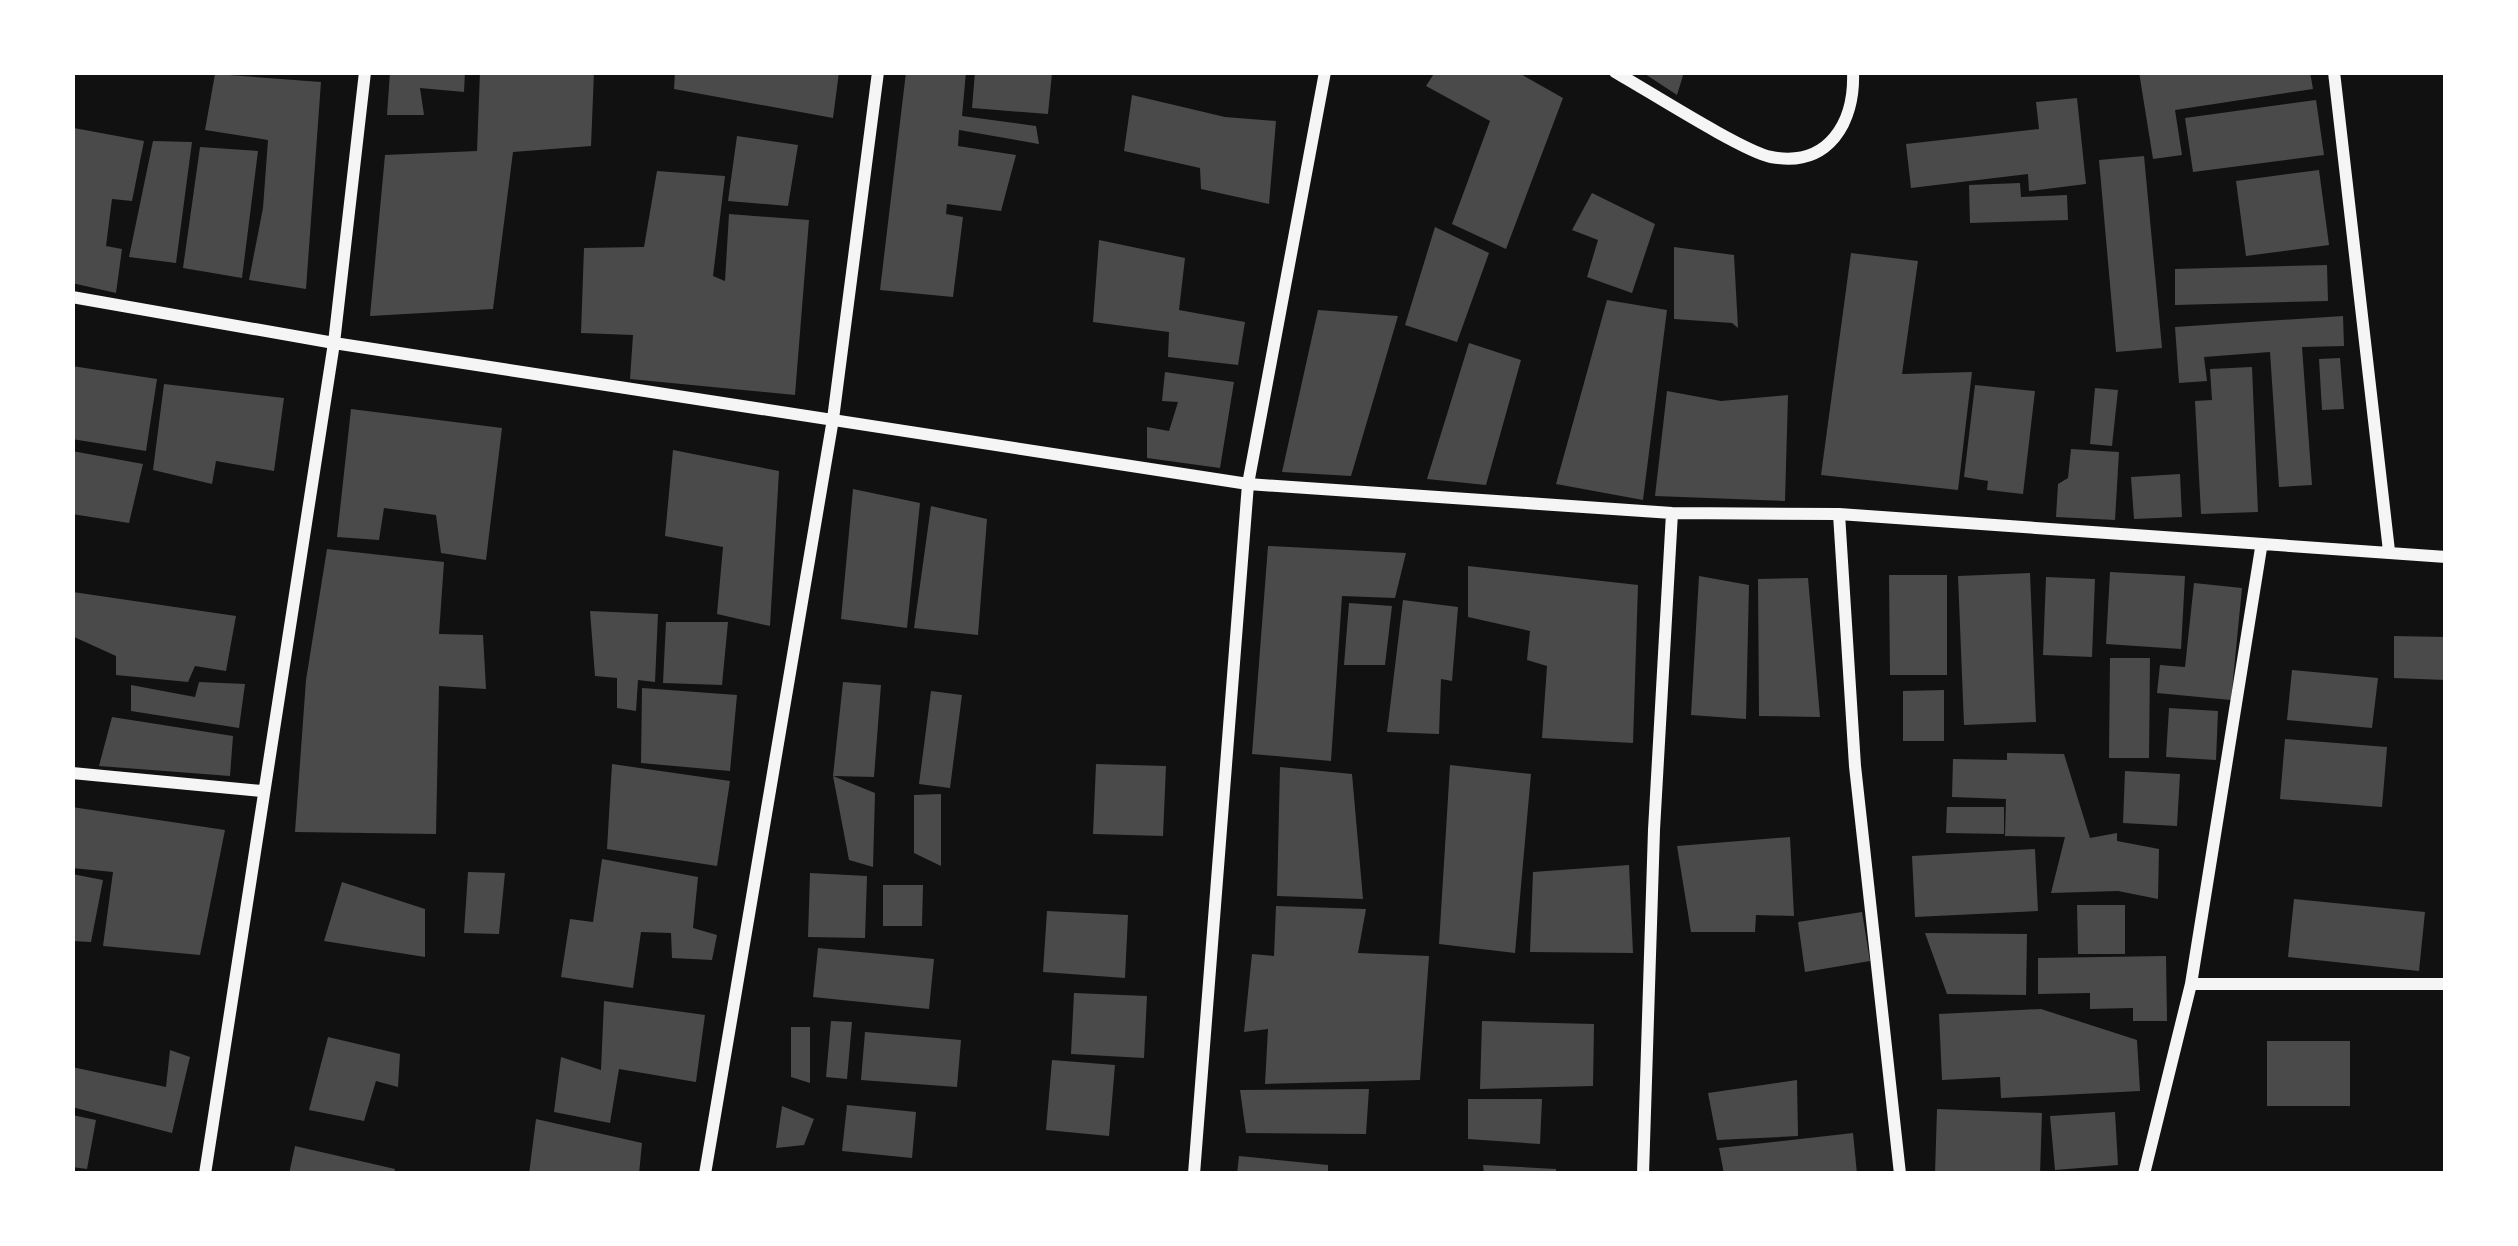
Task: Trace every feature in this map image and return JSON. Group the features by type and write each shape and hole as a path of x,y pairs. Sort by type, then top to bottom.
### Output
{"street":[{"path":"205,1174 334,343 365,72"},
{"path":"705,1174 832,419 878,72"},
{"path":"1194,1174 1248,484 1325,72"},
{"path":"1615,72 1769,157 1799,156 1840,136 1850,116 1853,72"},
{"path":"2334,72 2389,551"},
{"path":"72,297 334,343 1248,484 1672,513 1839,514 2261,548 2446,557"},
{"path":"1643,1174 1654,830 1672,513"},
{"path":"1839,514 1855,766 1900,1174"},
{"path":"2144,1174 2192,984 2261,548"},
{"path":"72,772 262,791"},
{"path":"2192,984 2446,984"}],"building":[{"path":"390,72 465,72 464,92 420,88 424,115 387,115"},
{"path":"480,72 594,72 591,146 513,152 493,309 370,316 385,155 477,151"},
{"path":"675,72 839,72 833,118 674,89"},
{"path":"906,72 966,72 962,116 1036,126 1039,144 959,130 958,146 1016,155 1001,211 947,204 946,214 963,217 953,297 880,290"},
{"path":"975,72 1052,73 1048,114 972,108"},
{"path":"1435,72 1517,72 1563,98 1506,249 1452,224 1490,121 1426,86"},
{"path":"1642,72 1684,72 1677,95"},
{"path":"2139,72 2310,72 2313,89 2175,110 2182,155 2153,159"},
{"path":"215,74 321,82 306,289 249,280 263,208 268,140 205,130"},
{"path":"1132,95 1225,117 1276,121 1269,204 1201,189 1200,168 1124,151"},
{"path":"2077,98 2086,184 2029,191 2028,174 1911,188 1906,144 2039,129 2036,102"},
{"path":"2316,100 2324,155 2193,172 2185,118"},
{"path":"74,128 144,141 132,201 112,199 106,246 122,249 116,293 72,283"},
{"path":"737,136 798,145 788,206 728,201"},
{"path":"153,141 192,142 176,263 129,257"},
{"path":"200,147 258,151 242,278 183,268"},
{"path":"2144,156 2162,348 2116,352 2099,160"},
{"path":"2319,170 2329,245 2246,256 2236,181"},
{"path":"657,171 725,176 713,276 725,281 729,214 809,220 795,395 630,379 633,335 581,333 584,248 644,247"},
{"path":"2020,183 2021,197 2067,195 2068,220 1970,223 1969,185"},
{"path":"1592,193 1655,224 1632,293 1587,277 1598,240 1572,230"},
{"path":"1435,227 1489,253 1457,342 1405,325"},
{"path":"1099,240 1185,258 1179,310 1245,322 1238,365 1168,357 1169,332 1093,322"},
{"path":"1674,247 1734,255 1738,328 1732,323 1674,319"},
{"path":"1851,253 1918,261 1902,374 1972,372 1958,490 1821,475"},
{"path":"2327,265 2328,301 2175,305 2175,269"},
{"path":"1607,300 1667,310 1643,500 1556,484"},
{"path":"1318,310 1398,316 1351,476 1282,472"},
{"path":"2343,316 2344,346 2302,347 2312,485 2279,487 2270,352 2204,357 2207,381 2179,383 2175,327"},
{"path":"1469,343 1521,360 1486,485 1427,479"},
{"path":"2340,358 2344,409 2322,410 2319,359"},
{"path":"72,366 157,379 146,451 72,439"},
{"path":"2252,367 2258,512 2201,514 2195,401 2212,400 2210,369"},
{"path":"1165,372 1234,382 1220,468 1147,458 1147,427 1169,431 1178,402 1162,401"},
{"path":"164,384 284,398 274,471 216,461 212,484 153,470"},
{"path":"1975,385 2035,391 2023,494 1987,490 1988,481 1964,477"},
{"path":"2095,388 2118,390 2112,446 2090,444"},
{"path":"1667,391 1721,401 1788,395 1785,501 1655,496"},
{"path":"351,409 502,428 486,560 441,553 436,515 384,508 379,540 337,537"},
{"path":"2071,449 2119,452 2115,520 2056,517 2058,484 2068,478"},
{"path":"673,450 779,471 770,626 717,614 723,547 665,536"},
{"path":"72,451 143,464 129,523 72,514"},
{"path":"2180,474 2182,517 2134,519 2131,477"},
{"path":"853,489 920,503 907,628 841,619"},
{"path":"931,506 987,519 978,635 914,628"},
{"path":"1268,546 1406,553 1395,598 1342,596 1331,761 1252,754"},
{"path":"327,549 444,562 439,634 483,635 486,689 439,686 436,834 295,832 306,680"},
{"path":"1468,566 1638,585 1633,743 1542,738 1547,666 1527,660 1530,631 1468,617"},
{"path":"2110,572 2185,576 2181,649 2106,644"},
{"path":"2030,573 2036,722 1964,725 1958,576"},
{"path":"1889,575 1947,575 1947,675 1890,675"},
{"path":"1699,576 1749,585 1746,719 1691,715"},
{"path":"2046,577 2095,579 2092,657 2043,655"},
{"path":"1808,578 1820,717 1759,716 1758,579"},
{"path":"2194,583 2242,588 2231,700 2157,693 2160,665 2185,667"},
{"path":"73,592 236,616 226,671 195,666 188,682 116,675 116,656 72,636"},
{"path":"1403,600 1458,607 1452,681 1441,679 1439,734 1387,732"},
{"path":"1349,603 1392,606 1385,665 1344,665"},
{"path":"590,611 658,614 655,682 638,680 636,711 617,708 617,678 595,676"},
{"path":"666,622 728,622 722,685 663,683"},
{"path":"2394,636 2446,637 2446,680 2394,678"},
{"path":"2110,658 2150,658 2149,758 2109,758"},
{"path":"2292,670 2378,678 2372,728 2287,720"},
{"path":"199,682 245,684 239,728 131,711 131,685 195,697"},
{"path":"843,682 881,685 874,777 833,776"},
{"path":"642,688 737,695 730,771 641,763"},
{"path":"1944,690 1944,741 1903,741 1903,691"},
{"path":"931,691 962,695 950,788 919,784"},
{"path":"2169,708 2218,711 2216,760 2166,757"},
{"path":"112,717 233,736 230,776 99,766"},
{"path":"2285,739 2387,747 2382,807 2280,799"},
{"path":"2007,753 2064,754 2090,838 2117,833 2117,841 2159,849 2158,899 2118,891 2051,893 2065,837 2005,836 2006,799 1952,797 1953,759 2007,760"},
{"path":"612,764 730,781 717,866 607,849"},
{"path":"1096,764 1166,766 1163,836 1093,834"},
{"path":"1450,765 1531,774 1515,953 1439,944"},
{"path":"1280,767 1352,774 1363,899 1277,896"},
{"path":"2125,771 2180,774 2177,826 2123,823"},
{"path":"833,776 875,793 873,867 849,860"},
{"path":"941,794 941,866 914,853 914,795"},
{"path":"72,807 225,830 200,955 103,946 113,872 72,868"},
{"path":"1947,807 2004,807 2004,834 1946,833"},
{"path":"1790,837 1794,916 1756,915 1755,932 1691,932 1677,846"},
{"path":"2035,849 2038,911 1915,917 1912,856"},
{"path":"602,859 698,877 693,928 717,935 712,960 672,958 671,933 641,932 633,988 561,977 570,919 593,922"},
{"path":"1629,865 1633,953 1530,952 1533,872"},
{"path":"468,872 505,873 499,934 464,933"},
{"path":"810,873 867,876 865,938 808,937"},
{"path":"72,874 103,880 91,942 72,941"},
{"path":"342,882 425,909 425,957 324,941"},
{"path":"883,885 923,885 922,926 883,926"},
{"path":"2294,899 2425,912 2419,971 2288,957"},
{"path":"2077,905 2125,905 2125,954 2078,954"},
{"path":"1276,906 1366,909 1358,953 1429,956 1420,1080 1265,1084 1268,1029 1244,1032 1252,954 1274,956"},
{"path":"1047,911 1128,915 1125,978 1043,972"},
{"path":"1862,912 1870,961 1805,972 1798,922"},
{"path":"1925,933 2027,934 2026,995 1947,994"},
{"path":"818,948 934,959 929,1009 813,997"},
{"path":"2166,956 2167,1021 2133,1021 2133,1008 2090,1009 2090,993 2038,994 2038,958"},
{"path":"1074,993 1147,996 1144,1058 1071,1054"},
{"path":"604,1001 705,1015 696,1082 619,1069 610,1123 554,1112 561,1057 601,1070"},
{"path":"2041,1009 2137,1040 2140,1091 2001,1098 2000,1077 1942,1080 1939,1014"},
{"path":"831,1021 852,1022 847,1079 826,1077"},
{"path":"1482,1021 1594,1024 1593,1086 1480,1089"},
{"path":"791,1027 810,1027 810,1083 791,1077"},
{"path":"865,1032 961,1040 957,1087 861,1080"},
{"path":"328,1037 400,1054 398,1087 376,1081 364,1121 309,1110"},
{"path":"2267,1041 2350,1041 2350,1106 2267,1106"},
{"path":"170,1050 190,1057 172,1133 72,1107 72,1067 166,1087"},
{"path":"1052,1060 1115,1065 1109,1136 1046,1130"},
{"path":"1797,1080 1798,1136 1717,1140 1708,1093"},
{"path":"1369,1089 1366,1134 1246,1133 1240,1090"},
{"path":"1468,1099 1542,1099 1540,1144 1468,1139"},
{"path":"847,1105 916,1112 912,1158 842,1151"},
{"path":"782,1106 814,1119 804,1145 776,1148"},
{"path":"1937,1109 2042,1113 2040,1174 1935,1174"},
{"path":"2115,1112 2118,1165 2055,1170 2050,1116"},
{"path":"72,1115 96,1120 87,1169 72,1167"},
{"path":"536,1119 642,1143 639,1174 529,1174"},
{"path":"1853,1133 1857,1174 1724,1174 1719,1148"},
{"path":"295,1146 395,1169 394,1174 289,1174"},
{"path":"1239,1156 1328,1165 1328,1174 1237,1174"},
{"path":"1483,1165 1556,1169 1556,1174 1484,1174"}]}
